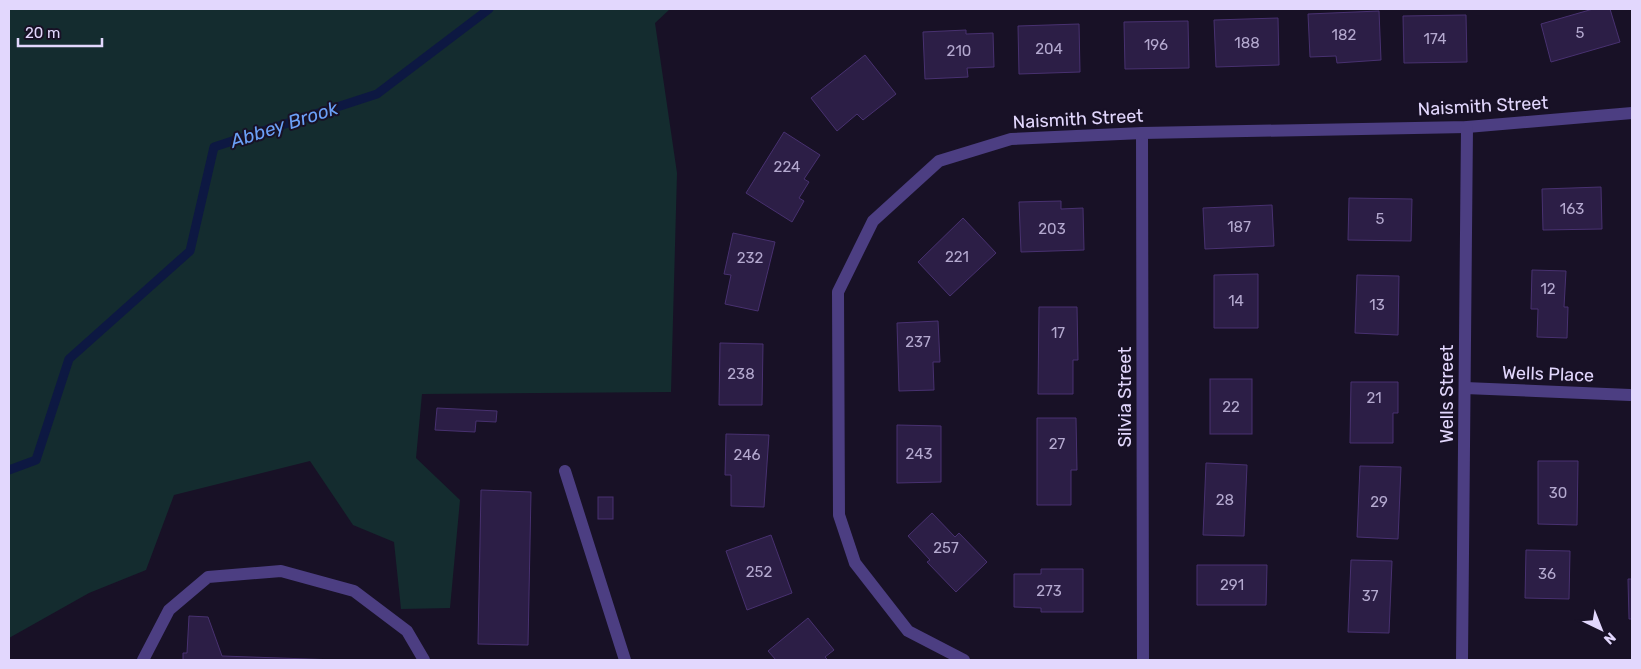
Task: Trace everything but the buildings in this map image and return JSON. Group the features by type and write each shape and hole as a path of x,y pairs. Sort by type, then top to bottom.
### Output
{"street":[{"name":"Naismith Street","path":"964,660 908,631 855,563 839,515 838,292 873,221 939,161 1011,140 1142,133 1467,127 1632,113"},
{"name":"Wells Street","path":"1462,660 1467,127"},
{"name":"Silvia Street","path":"1142,133 1143,660"},
{"name":"Wells Place","path":"1464,388 1630,395"},
{"path":"565,471 625,660"},
{"path":"143,660 169,610 208,577 281,571 354,591 407,631 424,660"}],"green space":[{"path":"9,9 670,9 655,23 677,173 671,392 422,394 416,458 460,500 450,608 401,609 394,542 353,525 310,461 174,495 146,570 89,593 9,638"}],"waterway":[{"name":"Abbey Brook","path":"9,470 36,460 69,359 190,251 214,147 377,94 489,9"}]}
